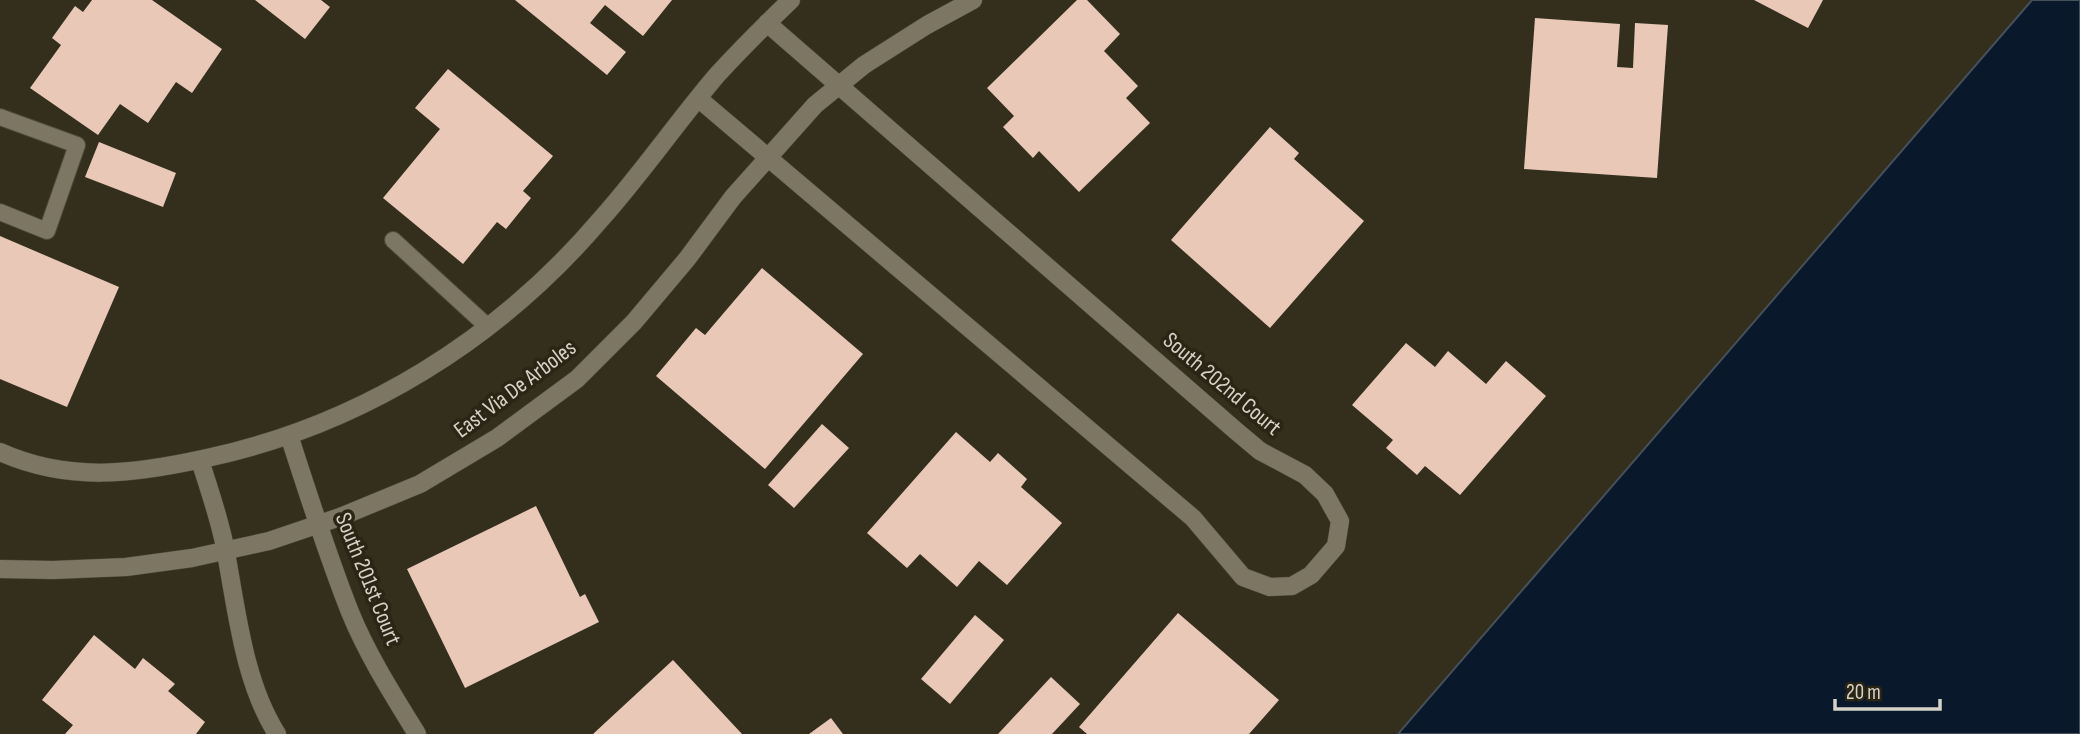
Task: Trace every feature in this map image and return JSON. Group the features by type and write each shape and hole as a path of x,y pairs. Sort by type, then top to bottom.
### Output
{"street":[{"path":"0,452 26,464 69,472 120,473 253,448 325,422 383,396 451,354 508,312 567,257 602,219 717,76 791,0"},
{"name":"East Via De Arboles","path":"0,569 126,567 192,558 269,541 420,484 497,439 578,379 634,322 687,259 733,197 815,105 885,52 973,0"},
{"name":"South 202nd Court","path":"699,99 1193,518 1243,577 1270,587 1292,586 1311,575 1336,546 1340,521 1325,494 1305,475 1260,451 1243,437 767,23"},
{"name":"South 201st Court","path":"289,435 351,614 389,689 417,734"},
{"path":"200,460 226,550 244,650 268,719 277,734"}],"lane":[{"path":"0,117 77,145 47,231 0,212"},
{"path":"393,240 488,327"}],"water":[{"path":"2032,0 2080,0 2080,734 1398,734"}],"building":[{"path":"92,0 152,0 222,49 192,93 176,82 148,123 120,104 98,135 30,88 61,45 52,38 75,6 83,12"},
{"path":"255,0 321,0 330,7 305,39"},
{"path":"515,0 672,0 643,36 605,5 590,23 626,52 607,75"},
{"path":"1077,0 1087,0 1120,34 1104,51 1138,86 1126,98 1150,123 1079,192 1039,151 1033,158 1003,127 1014,116 987,88"},
{"path":"1754,0 1823,0 1808,28"},
{"path":"1535,18 1620,24 1617,67 1633,68 1635,23 1668,25 1657,178 1524,169"},
{"path":"448,69 553,156 523,191 531,198 506,229 497,222 463,264 383,198 440,129 415,108"},
{"path":"1270,127 1299,153 1294,159 1364,221 1270,328 1171,240"},
{"path":"99,142 176,173 163,207 85,177"},
{"path":"0,236 119,287 67,407 0,379"},
{"path":"762,268 863,354 765,469 656,376 696,328 705,335"},
{"path":"1406,343 1435,367 1448,351 1486,384 1506,361 1546,396 1460,495 1425,466 1417,475 1386,448 1393,440 1352,405"},
{"path":"822,424 849,448 794,508 768,485"},
{"path":"956,432 990,462 998,453 1027,479 1021,487 1062,523 1007,585 979,561 957,587 920,554 907,568 867,533"},
{"path":"536,506 580,597 585,594 599,622 465,688 407,569"},
{"path":"1178,613 1279,700 1249,734 1087,734 1079,727"},
{"path":"975,615 1004,640 950,704 921,679"},
{"path":"94,635 135,669 143,658 175,684 168,691 205,722 196,734 65,734 73,725 42,700"},
{"path":"673,660 742,734 593,734"},
{"path":"1051,677 1080,704 1052,734 998,734"},
{"path":"831,718 843,734 809,734"}]}
